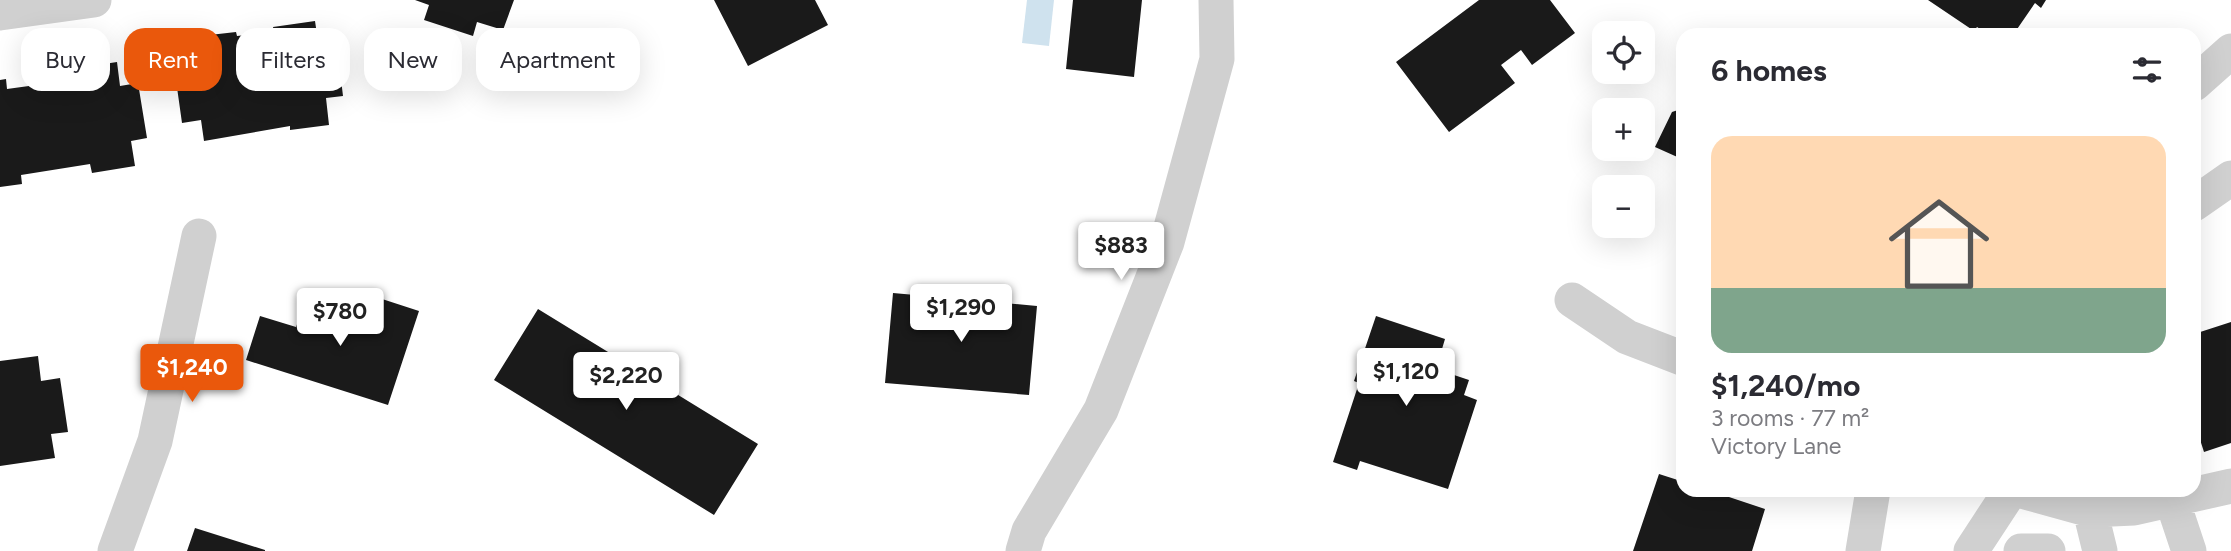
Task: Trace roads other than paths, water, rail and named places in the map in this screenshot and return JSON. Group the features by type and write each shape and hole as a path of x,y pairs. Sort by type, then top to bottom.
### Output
{"street":[{"path":"0,13 93,0"},
{"path":"1023,551 1029,530 1101,410 1167,242 1217,59 1216,0"},
{"path":"2201,78 2231,51"},
{"path":"2201,199 2231,178"},
{"path":"115,551 155,441 199,236"},
{"path":"1572,300 1627,337 1676,356"},
{"path":"2201,493 2231,486"},
{"path":"1863,551 1872,497"},
{"path":"1971,551 2006,497"},
{"path":"2043,497 2090,510 2134,508 2185,497"},
{"path":"2172,500 2189,551"},
{"path":"2090,510 2100,551"},
{"path":"2021,551 2048,551"}],"water":[{"path":"1027,0 1054,0 1049,46 1022,43"}]}
